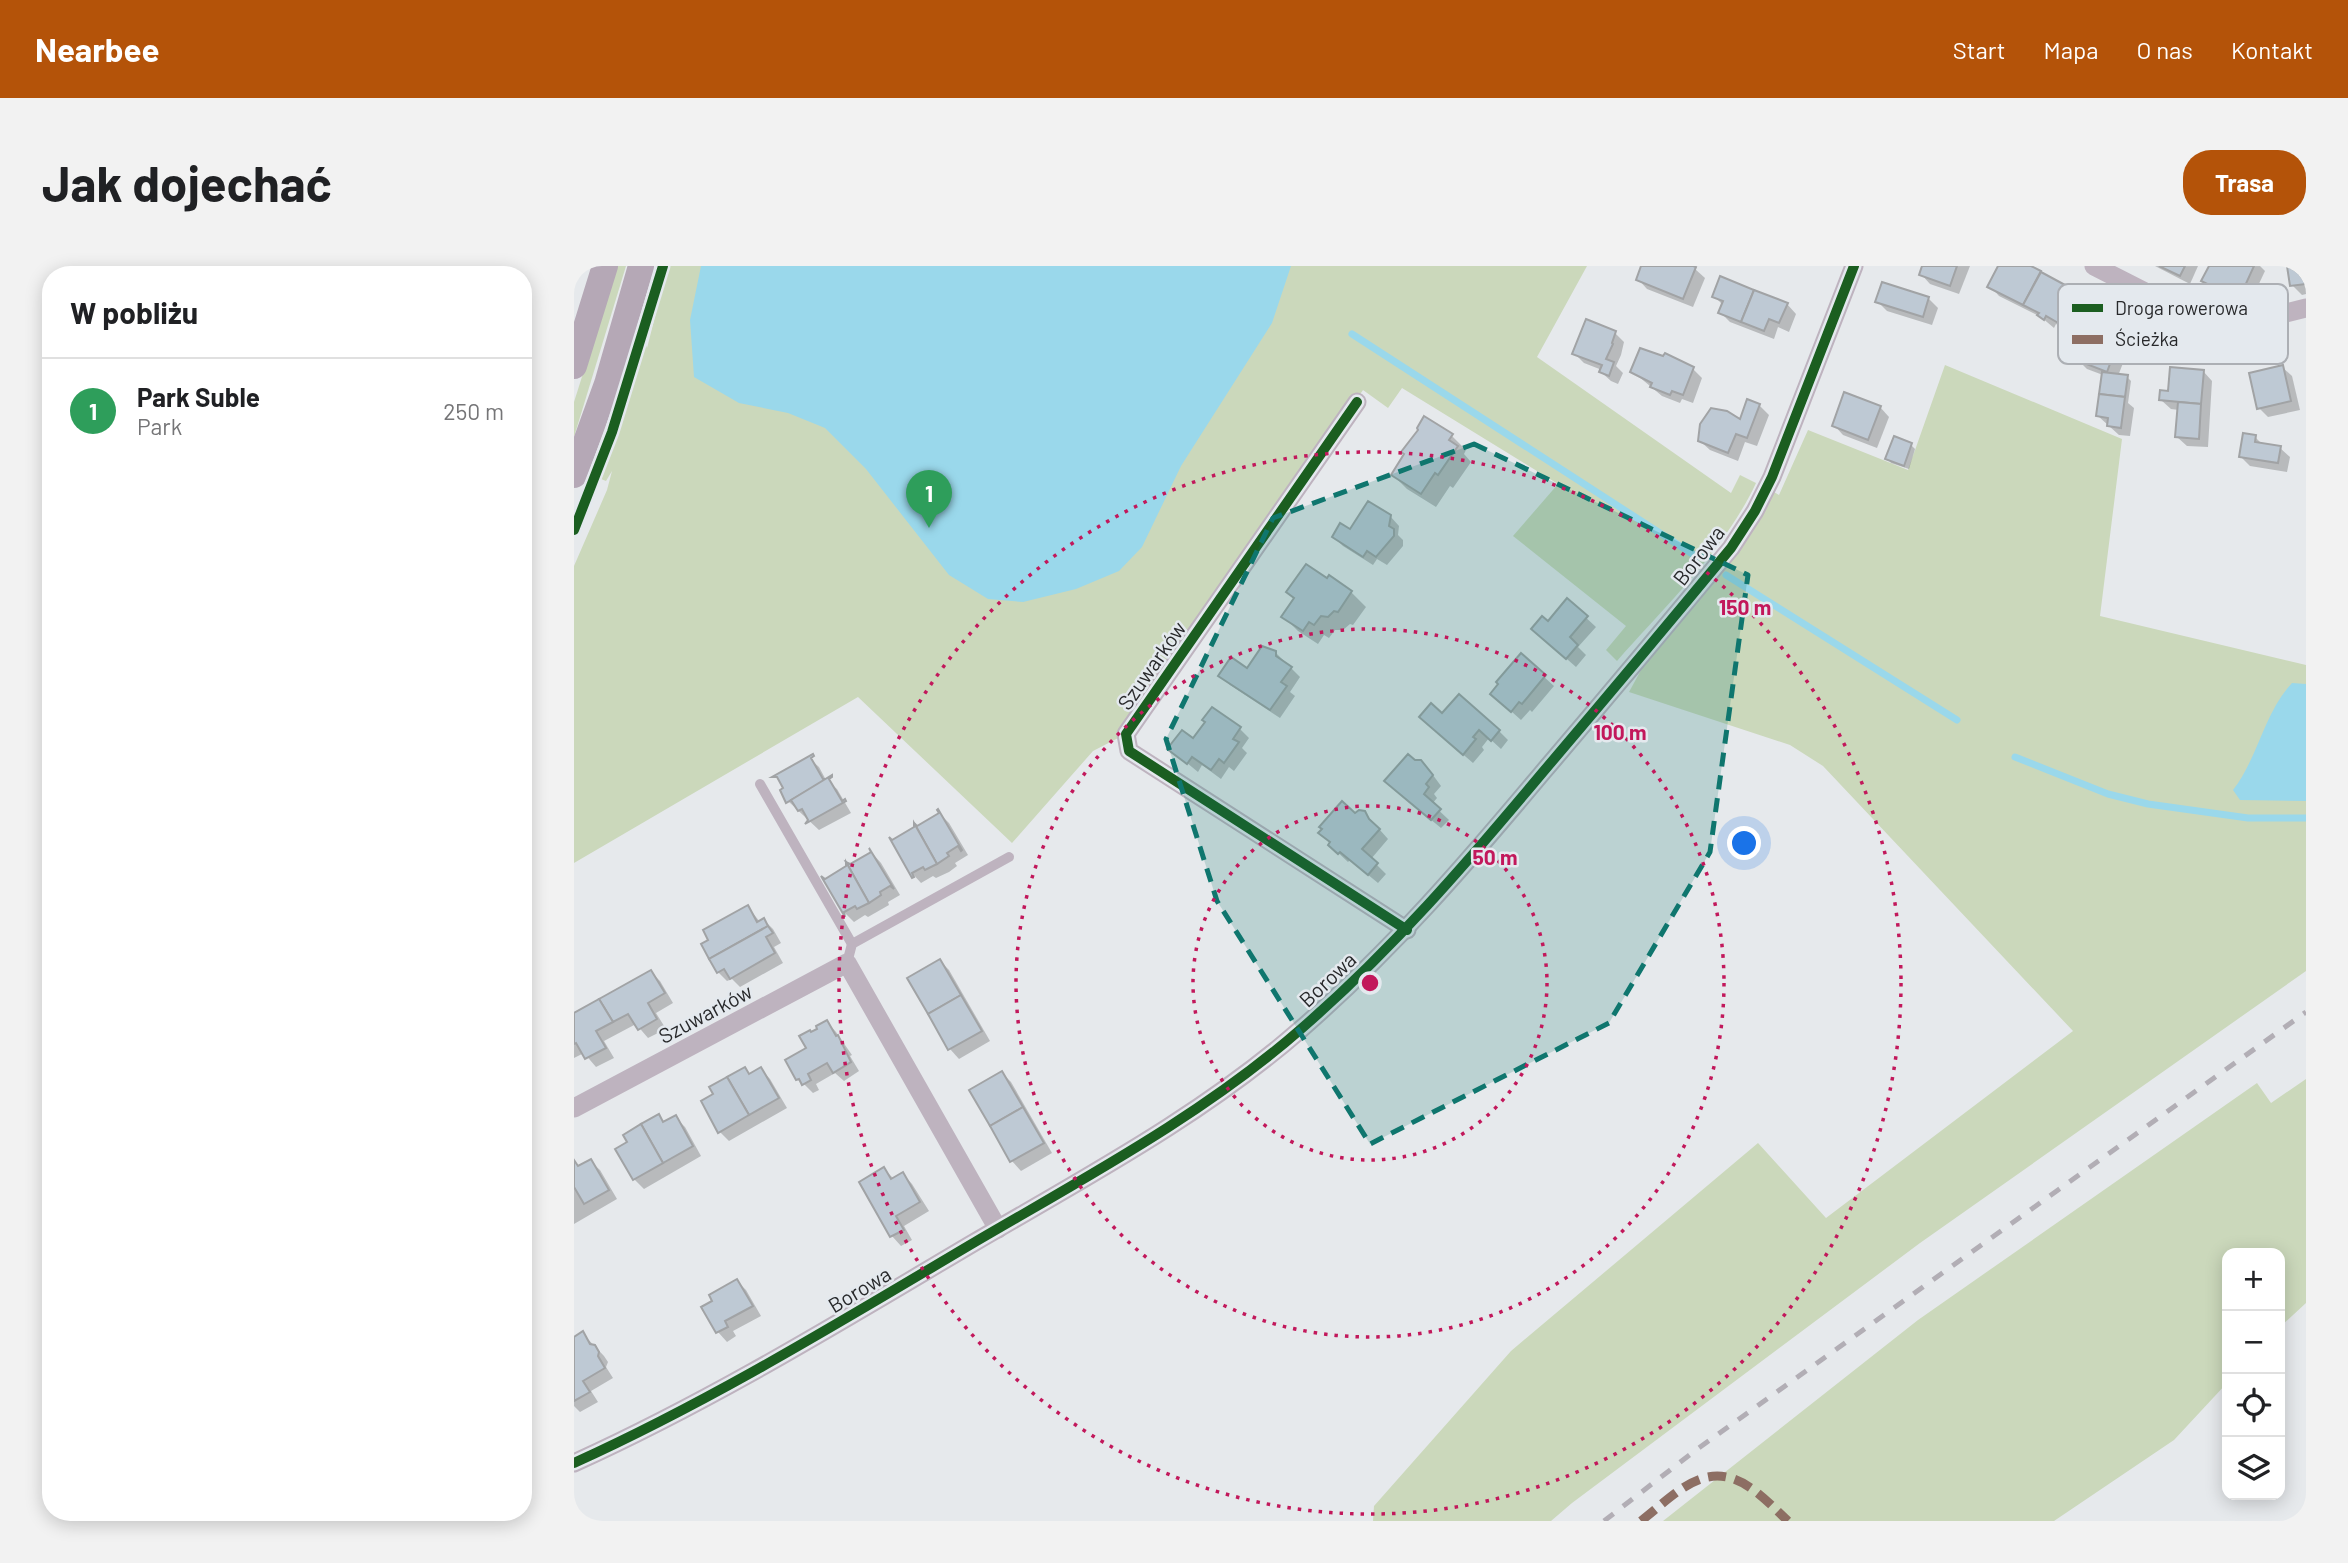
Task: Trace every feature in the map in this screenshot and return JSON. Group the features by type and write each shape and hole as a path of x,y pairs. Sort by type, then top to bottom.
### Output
{"street":[{"path":"574,366 605,266"},
{"path":"574,475 607,384 641,266"},
{"name":"Borowa","path":"574,1463 632,1437 769,1363 998,1228 1219,1095 1299,1031 1407,930 1731,548 1755,511 1772,477 1854,266"},
{"path":"2094,266 2129,284"},
{"path":"2288,312 2306,308"},
{"name":"Szuwarków","path":"1357,402 1126,734 1129,751 1407,930"},
{"path":"849,953 998,1228"},
{"name":"Szuwarków","path":"574,1108 849,953"}],"lane":[{"path":"760,785 849,953 1009,857"}],"highlighted area":[{"path":"1474,444 1748,575 1710,852 1609,1023 1370,1144 1217,901 1166,739 1273,518"}],"green space":[{"path":"617,266 626,266 574,437 574,402"},
{"path":"668,266 1587,266 1537,357 1731,493 1740,475 1756,483 1728,532 1711,554 1617,661 1606,650 1626,626 1513,536 1558,484 1402,388 1388,408 1363,390 1126,734 1093,751 1012,843 858,697 574,863 574,566 607,490 612,471 606,481 601,479 646,345 647,348"},
{"path":"1945,365 2122,439 2100,616 2306,665 2306,971 1920,1243 1551,1521 1373,1521 1374,1506 1511,1351 1758,1143 1826,1218 2073,1031 1823,766 1790,745 1629,692 1646,661 1774,492 1779,495 1808,430 1908,470"},
{"path":"2306,1079 2306,1303 2285,1322 2285,1248 2222,1248 2222,1388 2174,1440 2054,1521 1663,1521 1918,1320 2257,1083 2271,1103"}],"water":[{"path":"701,266 1291,266 1272,323 1181,466 1142,547 1119,571 1076,589 1023,602 988,599 949,575 866,469 825,428 788,413 739,403 694,377 690,320"},
{"path":"2292,683 2306,684 2306,801 2240,800 2233,790 2249,764 2274,708"}],"building":[{"path":"1641,266 1696,267 1683,299 1636,280"},
{"path":"1922,266 1957,266 1950,286 1919,275"},
{"path":"1998,266 2031,266 2041,271 2023,305 1987,287"},
{"path":"2159,266 2185,266 2180,276"},
{"path":"2209,266 2254,266 2246,284 2207,284 2201,281"},
{"path":"2287,266 2306,266 2306,284 2290,286"},
{"path":"2041,272 2063,284 2058,284 2058,323 2046,316 2044,320 2037,315 2039,313 2023,305"},
{"path":"1720,276 1754,290 1741,322 1718,313 1723,301 1712,297"},
{"path":"1882,282 1929,297 1923,317 1875,302"},
{"path":"1754,290 1788,303 1779,323 1769,319 1764,331 1741,322"},
{"path":"1586,319 1616,331 1606,359 1614,362 1609,376 1599,372 1602,365 1572,354"},
{"path":"1640,348 1663,356 1665,353 1694,367 1683,395 1672,391 1670,395 1650,387 1652,383 1630,372"},
{"path":"2086,364 2110,364 2107,372"},
{"path":"2283,365 2291,401 2257,409 2249,373"},
{"path":"2170,367 2204,370 2201,404 2159,400 2160,390 2168,391"},
{"path":"2102,372 2128,375 2125,397 2099,394"},
{"path":"1844,392 1881,406 1868,440 1832,426"},
{"path":"2099,394 2125,397 2121,428 2107,426 2108,418 2096,416"},
{"path":"1747,399 1760,404 1747,438 1736,434 1728,453 1698,441 1700,424 1711,408 1727,411 1740,419"},
{"path":"2178,402 2201,404 2199,439 2175,437"},
{"path":"1424,416 1453,434 1449,440 1458,446 1421,494 1391,475 1404,454 1401,452 1418,430"},
{"path":"2243,433 2256,435 2255,442 2281,446 2278,463 2239,457"},
{"path":"1894,436 1912,443 1904,466 1885,459"},
{"path":"1368,501 1391,515 1389,526 1394,529 1394,536 1376,557 1367,551 1363,557 1332,537 1340,523 1350,529"},
{"path":"1306,564 1327,578 1329,575 1352,591 1338,612 1334,611 1328,617 1321,616 1314,625 1309,622 1303,631 1281,617 1294,598 1286,592"},
{"path":"1567,598 1588,616 1570,637 1578,645 1566,659 1531,629 1542,616 1548,621"},
{"path":"1262,646 1276,651 1276,656 1292,667 1281,682 1287,686 1270,710 1218,676 1231,657 1247,668"},
{"path":"1521,653 1546,675 1522,704 1519,702 1511,712 1490,694 1498,684 1496,682"},
{"path":"1459,694 1500,730 1491,741 1479,730 1473,737 1476,739 1463,755 1419,717 1431,703 1442,713"},
{"path":"1212,707 1241,727 1233,739 1239,742 1224,763 1219,759 1211,770 1192,757 1187,764 1167,749 1182,730 1193,738"},
{"path":"813,754 811,758 823,779 827,779 786,803 780,790 783,788 777,777 772,777"},
{"path":"1408,754 1415,760 1421,760 1433,775 1426,784 1429,787 1424,794 1441,809 1431,820 1384,781"},
{"path":"832,775 829,779 842,801 846,801 805,824 808,820 802,809 798,811 791,800"},
{"path":"1342,801 1355,813 1359,810 1365,811 1380,829 1362,849 1378,863 1368,875 1340,852 1338,854 1328,845 1330,842 1318,833 1322,829 1319,827"},
{"path":"938,809 962,850 958,846 937,864 914,823 917,826 939,813"},
{"path":"914,823 937,864 912,873 912,878 889,837 892,840 914,827"},
{"path":"869,848 894,889 890,886 869,903 846,862 850,864 871,852"},
{"path":"846,862 869,903 844,912 845,917 821,876 825,879 846,866"},
{"path":"748,905 757,922 764,918 768,926 709,959 701,944 708,940 703,930"},
{"path":"768,926 773,933 766,937 775,953 730,979 724,969 717,973 709,959"},
{"path":"940,959 961,995 928,1014 907,978"},
{"path":"651,970 665,993 648,1003 657,1019 638,1030 628,1014 613,1022 599,999"},
{"path":"961,995 982,1031 948,1050 928,1014"},
{"path":"599,999 613,1022 596,1031 606,1048 585,1059 576,1043 574,1044 574,1013"},
{"path":"827,1020 836,1036 838,1035 851,1062 833,1073 827,1063 808,1074 811,1080 802,1085 799,1079 796,1080 785,1060 806,1048 799,1036 817,1029 816,1026"},
{"path":"745,1067 749,1074 761,1067 779,1098 749,1115 727,1077"},
{"path":"1002,1071 1023,1107 990,1126 969,1090"},
{"path":"727,1077 749,1115 718,1133 701,1101 713,1094 709,1087"},
{"path":"1023,1107 1044,1143 1010,1162 990,1126"},
{"path":"659,1114 663,1122 676,1115 693,1146 663,1163 641,1124"},
{"path":"641,1124 663,1163 633,1180 615,1149 627,1142 623,1135"},
{"path":"591,1159 609,1190 584,1204 574,1187 574,1160 578,1166"},
{"path":"884,1167 891,1179 903,1172 920,1202 896,1216 904,1230 890,1237 859,1182"},
{"path":"737,1279 753,1306 725,1321 728,1327 716,1333 701,1307 712,1301 709,1295"},
{"path":"583,1331 590,1344 595,1345 605,1368 583,1381 590,1392 574,1401 574,1337"}],"waterway":[{"path":"1352,334 1697,557"},
{"path":"1726,575 1957,720"},
{"path":"2015,757 2108,794 2148,804 2248,818 2306,818"}],"railway":[{"path":"1604,1521 1696,1450 2306,1012"}],"marked path":[{"path":"1641,1521 1681,1489 1708,1477 1723,1476 1755,1491 1788,1521"}],"cycle path":[{"path":"574,530 612,432 663,266"},
{"path":"574,1463 677,1413 777,1358 1143,1143 1264,1060 1334,999 1457,873 1731,548 1755,511 1772,477 1854,266"},
{"path":"1357,402 1126,734 1129,751 1407,930"}],"place":[{"name":"Park Suble","path":"929,528"}]}
